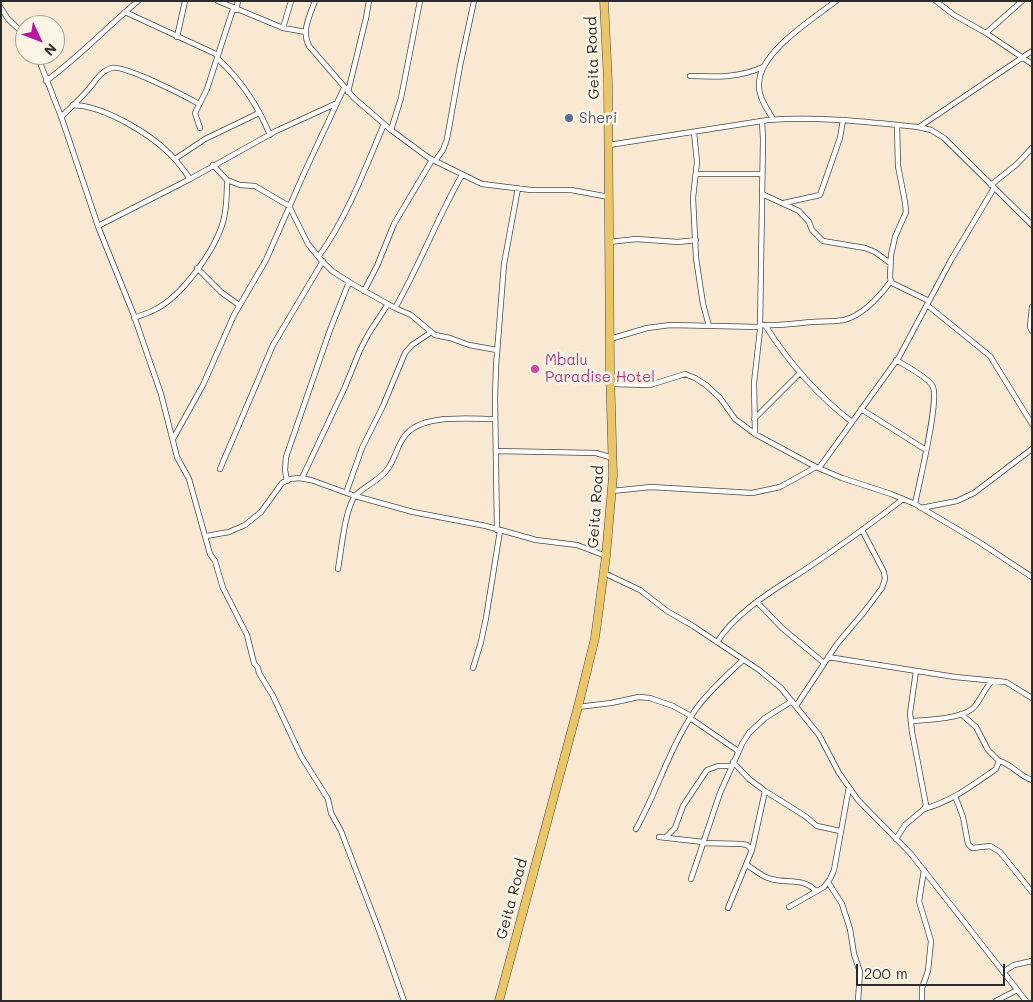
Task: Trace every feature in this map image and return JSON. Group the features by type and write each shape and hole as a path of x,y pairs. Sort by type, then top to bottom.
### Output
{"highway":[{"name":"Geita Road","path":"499,1001 578,707 594,638 606,556 613,458 610,384 609,198 604,1"}],"street":[{"path":"46,81 87,48 138,1"},
{"path":"177,36 186,1"},
{"path":"218,1 283,28 306,32"},
{"path":"200,128 195,113 207,89 238,1"},
{"path":"283,28 291,1"},
{"path":"315,1 306,32 306,40 309,46 348,92 391,130 433,160 482,184 531,190 571,190 609,198"},
{"path":"348,92 369,1"},
{"path":"391,130 401,98 420,1"},
{"path":"364,291 377,266 394,224 433,160 443,150 448,139 460,66 474,1"},
{"path":"773,120 762,101 758,85 764,66 768,59 789,37 836,1"},
{"path":"936,1 954,15 986,33 1032,64"},
{"path":"986,33 1022,1"},
{"path":"1,8 15,26"},
{"path":"125,12 218,56 248,94 270,135"},
{"path":"1,20 8,19"},
{"path":"918,127 1032,51"},
{"path":"40,65 61,117 98,226 134,318 160,394 177,457 189,479 210,554 216,561 223,588 247,635 254,663 273,696 301,756 328,799 331,813 348,850 404,1001"},
{"path":"690,76 735,76 746,74 764,66"},
{"path":"61,117 102,74 111,68 120,68 132,72 200,104"},
{"path":"173,439 202,385 239,305 266,260 335,104 344,88"},
{"path":"73,104 99,110 152,140 175,159 190,179"},
{"path":"98,226 270,135 335,104"},
{"path":"175,159 205,139 259,113"},
{"path":"608,145 762,121 793,118 843,120 918,127 931,130 944,138 1032,225"},
{"path":"784,203 820,195 840,138 843,120"},
{"path":"755,434 754,383 762,326 762,121"},
{"path":"319,256 346,212 384,124"},
{"path":"610,339 647,328 670,326 762,326 844,320 855,316 884,290 891,281 890,262 895,237 906,212 898,166 897,125"},
{"path":"694,132 696,174 693,198 696,258 709,326"},
{"path":"612,491 651,487 752,493 780,487 818,467 861,410 913,333 951,260 993,186 1032,148"},
{"path":"213,166 227,180 240,185 255,186 289,206 308,244 332,271 364,291 411,315 420,321 430,333 469,346 497,350"},
{"path":"696,174 762,174"},
{"path":"395,308 404,293 447,201 462,175"},
{"path":"134,318 157,309 173,297 213,246 223,223 227,180"},
{"path":"473,668 486,618 498,530 495,419 497,350 504,264 518,188"},
{"path":"762,194 799,211 822,241 865,248 890,262"},
{"path":"609,242 636,239 678,242 696,240"},
{"path":"220,469 273,345 323,262"},
{"path":"197,268 221,292 239,305"},
{"path":"891,281 928,303 990,356 1032,424"},
{"path":"286,481 286,457 330,330 349,282"},
{"path":"302,478 360,350 388,304"},
{"path":"1032,307 1030,327 1032,331"},
{"path":"762,326 800,373 828,403 852,422"},
{"path":"346,493 362,448 383,406 405,353 412,345 430,333"},
{"path":"896,360 933,387 934,408 915,504"},
{"path":"754,419 800,373"},
{"path":"610,384 634,383 650,385 685,374 695,378 720,398 735,419 755,434 842,478 915,504 979,542 1032,578"},
{"path":"861,410 926,450"},
{"path":"338,570 346,521 355,496 385,472 393,461 397,448 404,436 411,429 423,423 440,420 495,419"},
{"path":"921,508 956,501 974,493 1032,450"},
{"path":"496,451 596,453 613,458"},
{"path":"206,536 229,532 245,525 261,512 282,483 290,479 302,478 355,496 413,512 486,526 536,540 577,545 606,556"},
{"path":"716,642 734,620 757,602 862,530 903,499"},
{"path":"796,706 828,657 876,598 885,579 884,572 862,530"},
{"path":"1026,574 1032,569"},
{"path":"604,573 640,590 667,611 743,660 781,688 819,735 839,772 858,800 924,870 1026,1001"},
{"path":"757,602 782,628 824,663"},
{"path":"828,657 916,671 1006,682 1032,698"},
{"path":"636,829 646,811 675,744 691,717 705,698 743,660"},
{"path":"916,671 911,700 911,721 926,800 924,808"},
{"path":"911,721 961,714 972,710 986,687 992,681"},
{"path":"578,707 639,697 650,698 673,706 738,751"},
{"path":"691,879 738,751 749,733 765,718 792,701"},
{"path":"961,714 976,728 988,750 999,761 1008,763 1020,774 1032,780"},
{"path":"896,840 905,825 924,808 942,804 955,796 996,769 999,761"},
{"path":"752,850 742,844 662,837 675,828 683,806 706,770 732,764 765,791 818,826 840,831"},
{"path":"789,907 828,882 834,870 849,787"},
{"path":"728,908 752,850 765,791"},
{"path":"955,796 963,816 970,846 972,848 990,846 1000,852 1032,892"},
{"path":"747,865 766,877 801,882 816,891"},
{"path":"922,1001 922,988 928,971 930,941 919,901 924,870"},
{"path":"828,882 842,904 850,929 854,954 860,972 858,1001"},
{"path":"1026,885 1032,884"},
{"path":"1003,972 1014,965 1032,961"},
{"path":"996,1001 1017,990"}],"place":[{"name":"Sheri","path":"569,118"},
{"name":"Mbalu Paradise Hotel","path":"535,369"}]}
